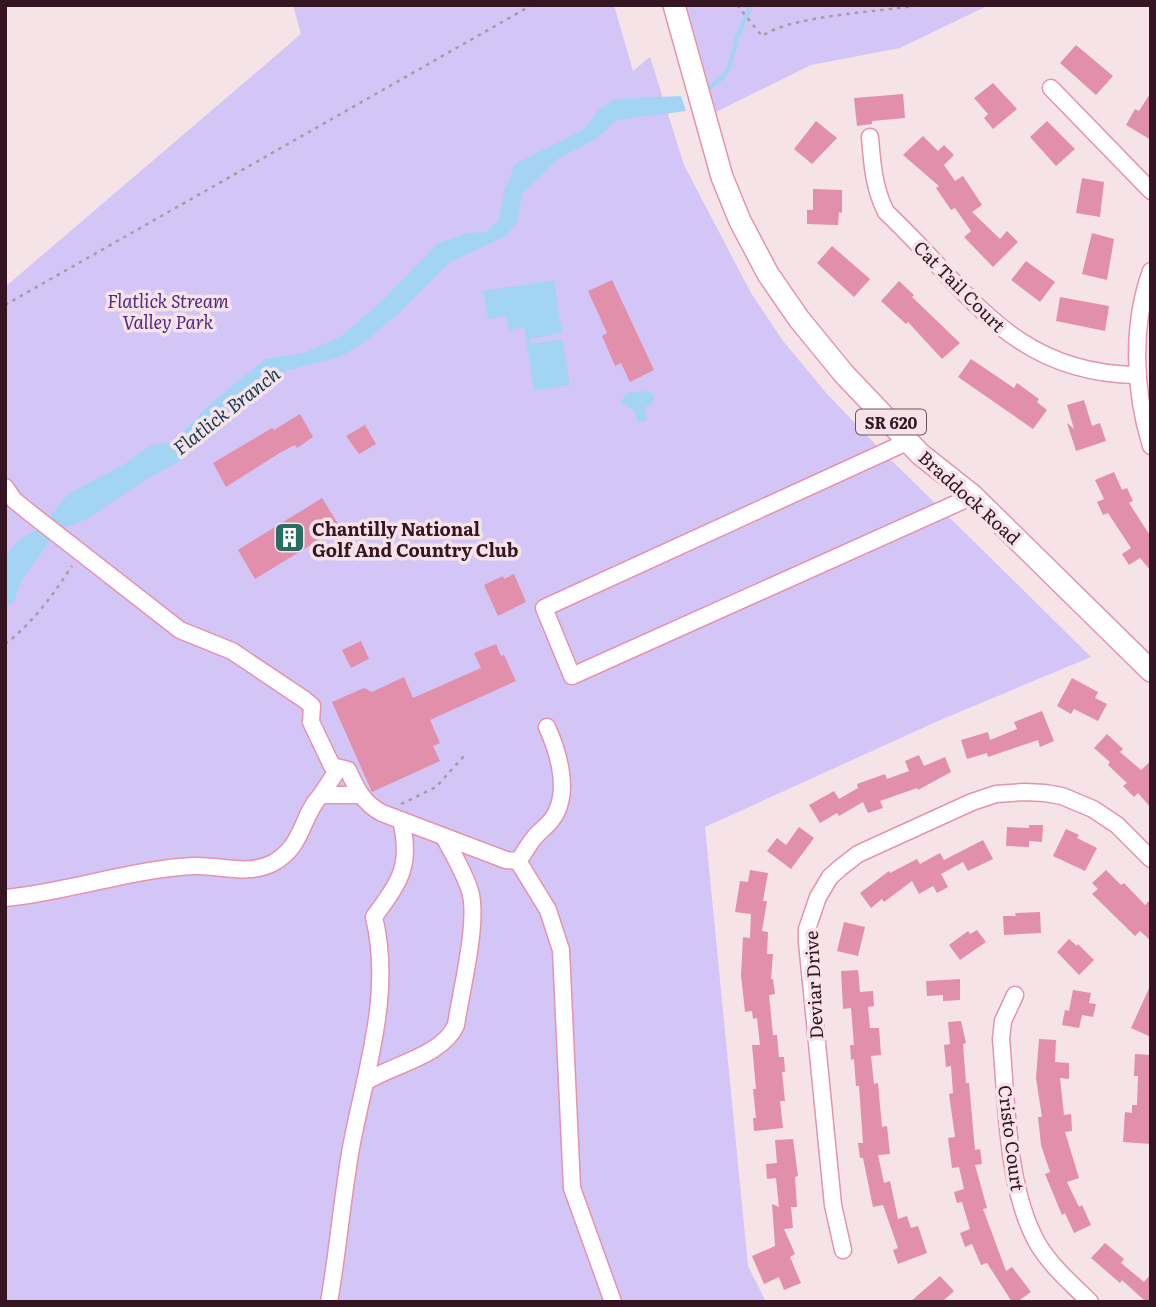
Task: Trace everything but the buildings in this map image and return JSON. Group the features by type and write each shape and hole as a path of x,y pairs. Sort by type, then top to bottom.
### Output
{"main road":[{"name":"Braddock Road","path":"674,5 722,177 740,221 768,274 799,319 844,374 920,454 973,496 1151,671"}],"street":[{"path":"1051,88 1151,191"},
{"name":"Cat Tail Court","path":"870,137 872,165 886,212 990,318 1022,344 1047,357 1076,368 1136,375"},
{"path":"1151,271 1140,323 1136,375 1143,420 1151,446"},
{"path":"909,441 544,608 572,676 973,496"},
{"path":"5,486 14,500 180,630 232,651 312,706 312,722 332,766 348,770 359,795 373,809 506,860 518,861"},
{"path":"518,861 534,837 555,816 559,807 557,748 547,727"},
{"path":"5,898 100,879 195,866 232,870 254,869 272,863 293,845 304,830 312,805 339,768"},
{"name":"Deviar Drive","path":"843,1250 831,1193 807,942 814,906 830,877 858,854 971,802 996,794 1024,792 1062,796 1093,809 1117,825 1151,859"},
{"path":"321,795 359,795"},
{"path":"329,1302 350,1152 374,1047 379,1000 380,940 374,917 404,869 406,850 401,820"},
{"path":"367,1081 388,1068 435,1049 452,1034 456,1025 472,930 471,905 470,891 444,837"},
{"path":"518,861 548,910 561,950 572,1188 613,1302"},
{"name":"Cristo Court","path":"1015,995 1003,1021 1001,1040 1015,1179 1025,1216 1040,1246 1060,1273 1090,1302"}],"path":[{"path":"5,305 532,5"},
{"path":"737,5 762,36 771,30 824,18 920,5"},
{"path":"5,644 19,634 44,607 81,551"},
{"path":"382,813 436,786 464,756"}],"green space":[{"name":"Chantilly National Golf And Country Club","path":"293,5 614,5 633,71 650,57 684,165 751,293 783,341 827,394 878,447 1091,657 938,721 705,827 748,1266 766,1302 5,1302 5,287 301,34"},
{"path":"989,5 900,48 811,65 716,112 687,7"}],"water":[{"name":"Flatlick Branch","path":"681,96 686,111 617,120 596,139 559,158 522,194 517,223 506,236 450,262 400,312 362,344 340,357 281,372 248,397 175,464 147,479 87,519 66,527 52,538 21,581 14,601 5,608 5,555 21,538 41,528 68,494 123,465 150,446 174,441 208,406 265,359 304,353 340,337 380,303 438,243 468,233 486,232 499,220 504,192 515,164 586,128 597,111 615,99"},
{"path":"554,280 562,333 530,339 531,344 562,339 570,385 534,391 524,327 509,330 506,316 488,319 483,291"},
{"path":"649,391 654,396 653,403 644,408 647,420 638,423 634,411 621,402 627,393"}],"waterway":[{"name":"Flatlick Branch","path":"705,91 721,79 729,68 737,38 751,5"}],"place":[{"name":"Chantilly National Golf And Country Club","path":"289,538"}],"park label":[{"name":"Flatlick Stream Valley Park","path":"168,310"}]}
